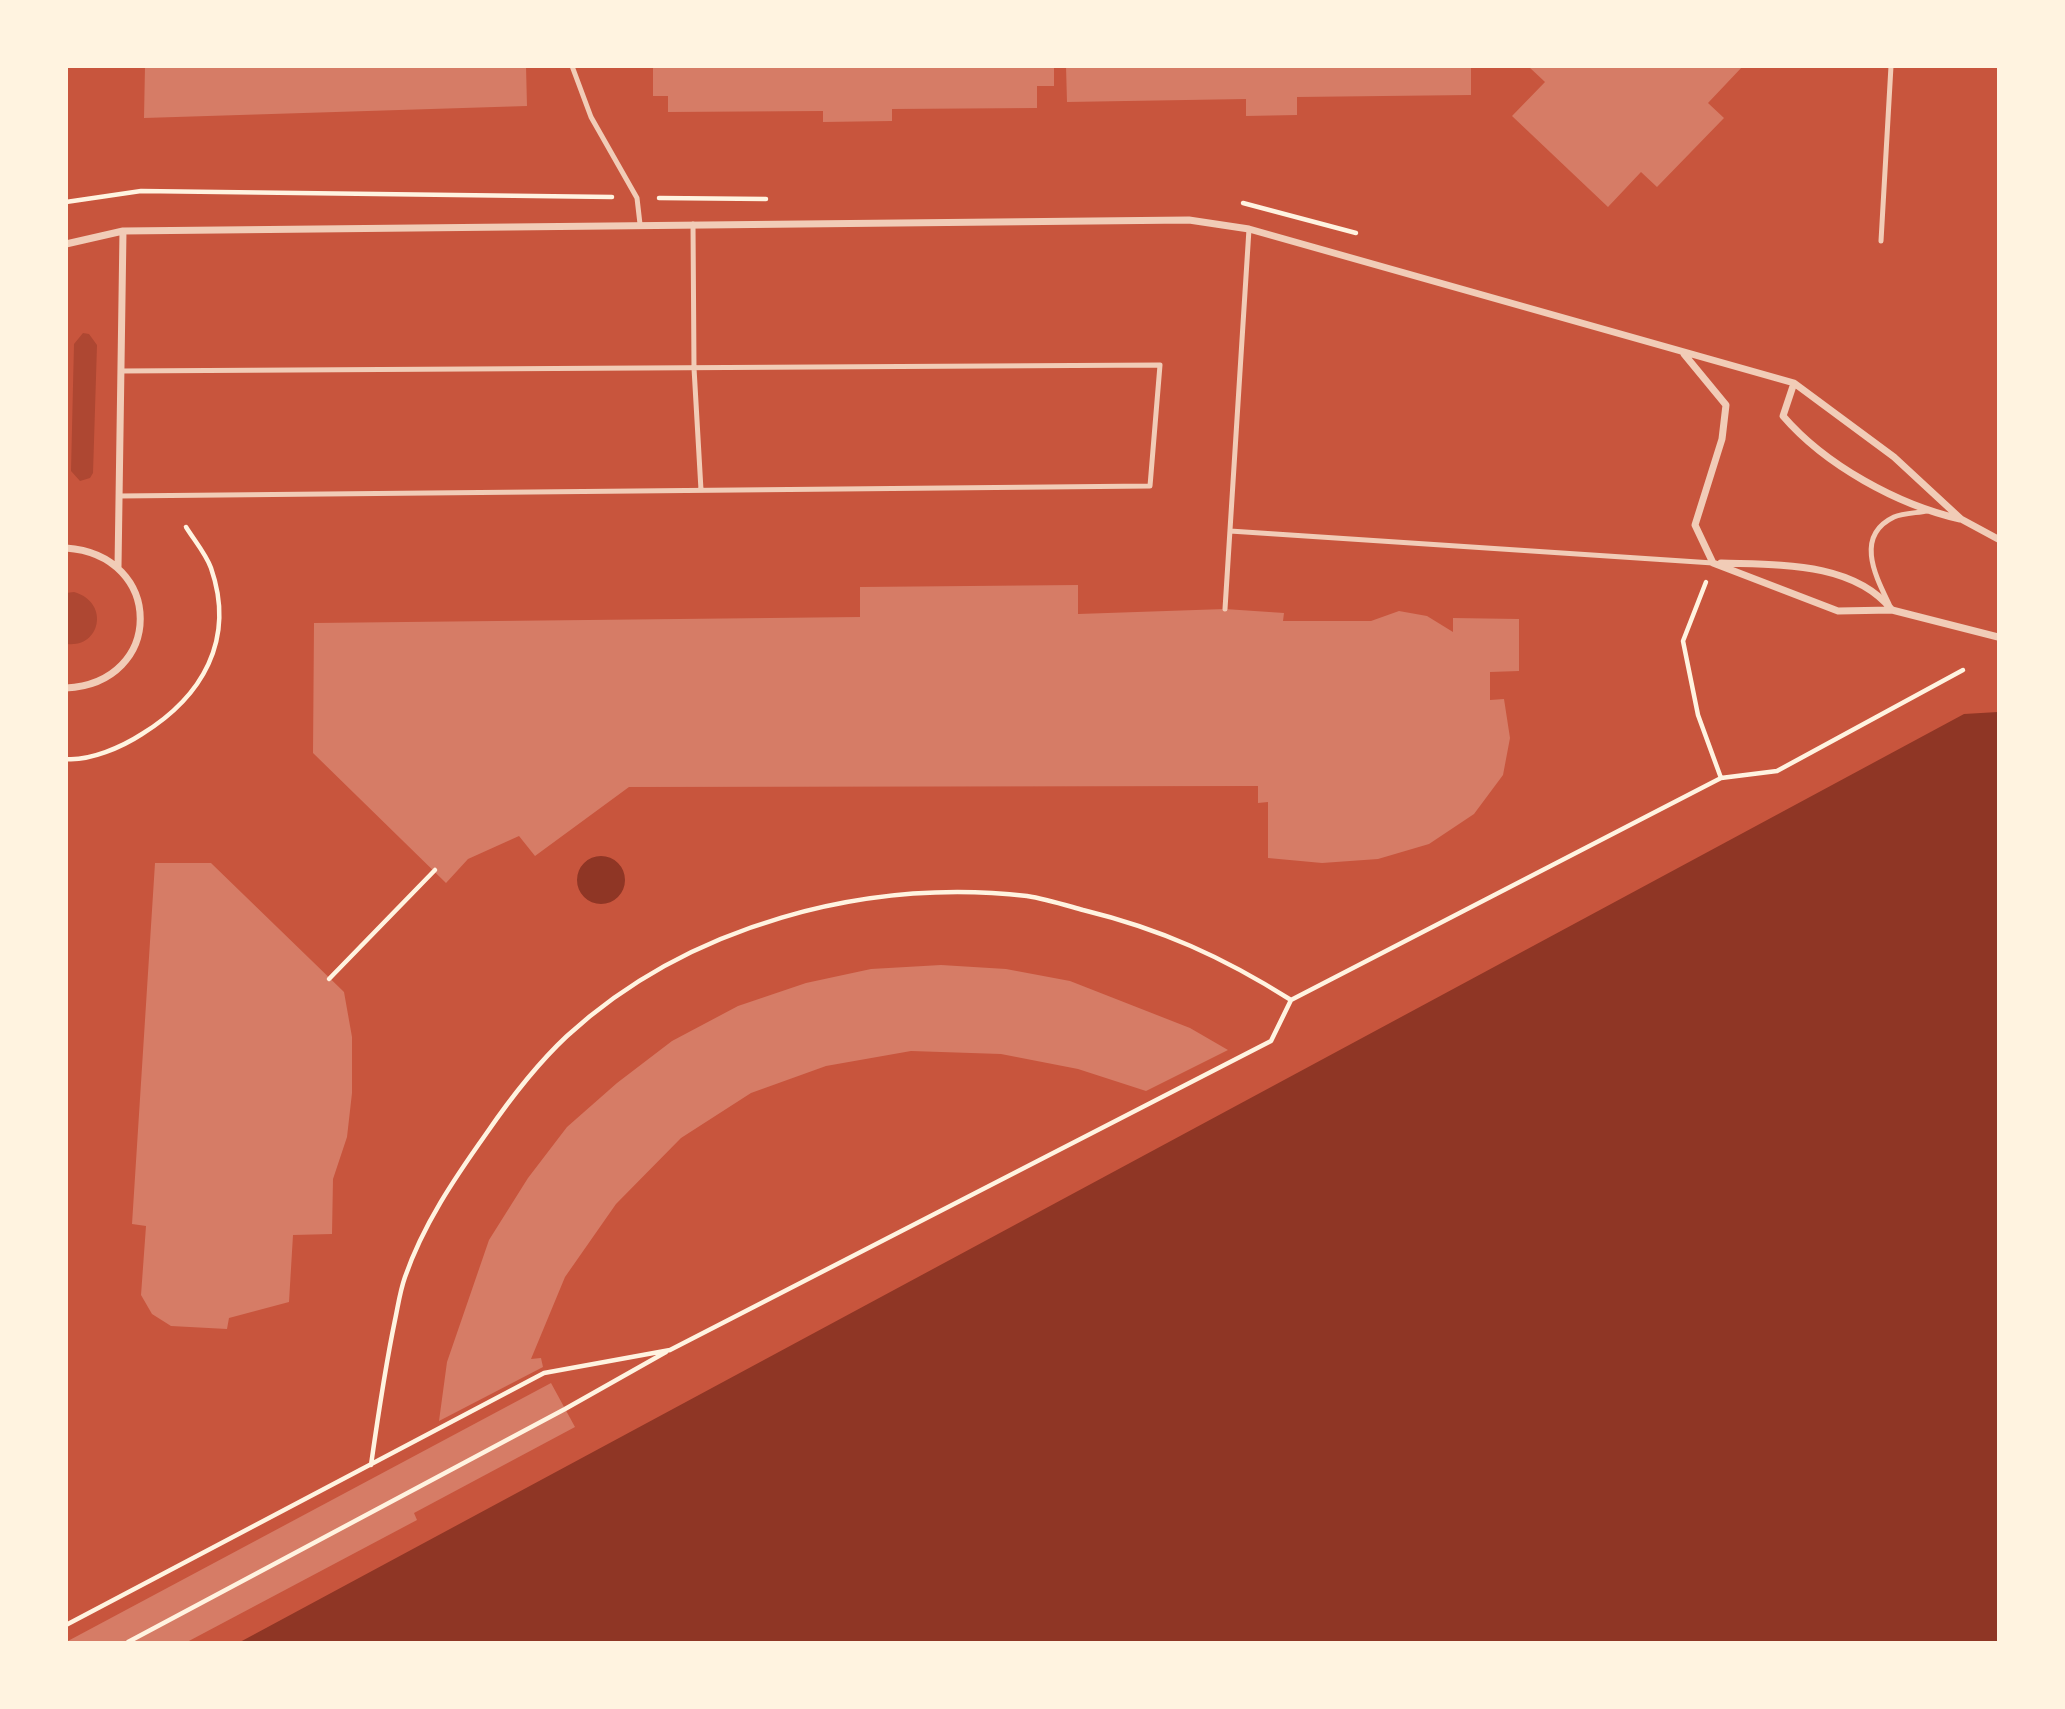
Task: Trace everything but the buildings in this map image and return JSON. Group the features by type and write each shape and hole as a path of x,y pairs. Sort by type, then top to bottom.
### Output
{"street":[{"path":"66,244 123,231 640,224 1189,220 1249,229 1794,383 1894,457 1961,519 1998,539"},
{"path":"118,567 123,231"},
{"path":"1684,353 1727,405 1722,439 1695,525 1713,563 1838,611 1892,610 1998,637"},
{"path":"1794,383 1783,416 1801,437 1883,492 1927,511 1961,519"},
{"path":"66,548 87,550 108,558 118,567 138,595 141,619 137,642 125,663 108,678 85,687 66,688"},
{"path":"1713,563 1790,566 1846,577 1883,599 1892,610"}],"lane":[{"path":"572,66 591,117 637,198 640,224"},
{"path":"1881,242 1891,66"},
{"path":"693,224 694,368 701,490"},
{"path":"1225,609 1249,229"},
{"path":"119,496 1150,486 1160,365 121,371"},
{"path":"1892,610 1871,566 1869,552 1879,531 1893,517 1927,511"},
{"path":"1230,531 1713,563"}],"path":[{"path":"66,202 141,191 777,199"},
{"path":"1238,203 1252,203 1358,233"},
{"path":"66,759 124,745 169,717 199,685 211,659 220,613 211,567 186,527"},
{"path":"1713,563 1683,641 1698,715 1721,778"},
{"path":"128,1643 670,1350 1271,1041 1291,1000 1721,778 1777,771 1963,670"},
{"path":"329,978 435,870"},
{"path":"371,1465 404,1279 440,1202 518,1089 567,1036 632,985 703,946 779,919 863,900 945,892 1030,897 1121,919 1185,941 1236,965 1291,1000"},
{"path":"66,1625 544,1373 670,1350"}],"shaded area":[{"path":"83,333 89,334 97,345 93,473 90,478 80,481 71,471 74,344"},
{"path":"74,592 93,605 97,623 88,639 67,644 66,593"},
{"path":"1998,712 1998,1642 240,1642 1964,714"},
{"path":"601,856 618,863 625,880 618,897 601,904 584,897 577,880 584,863"}]}
